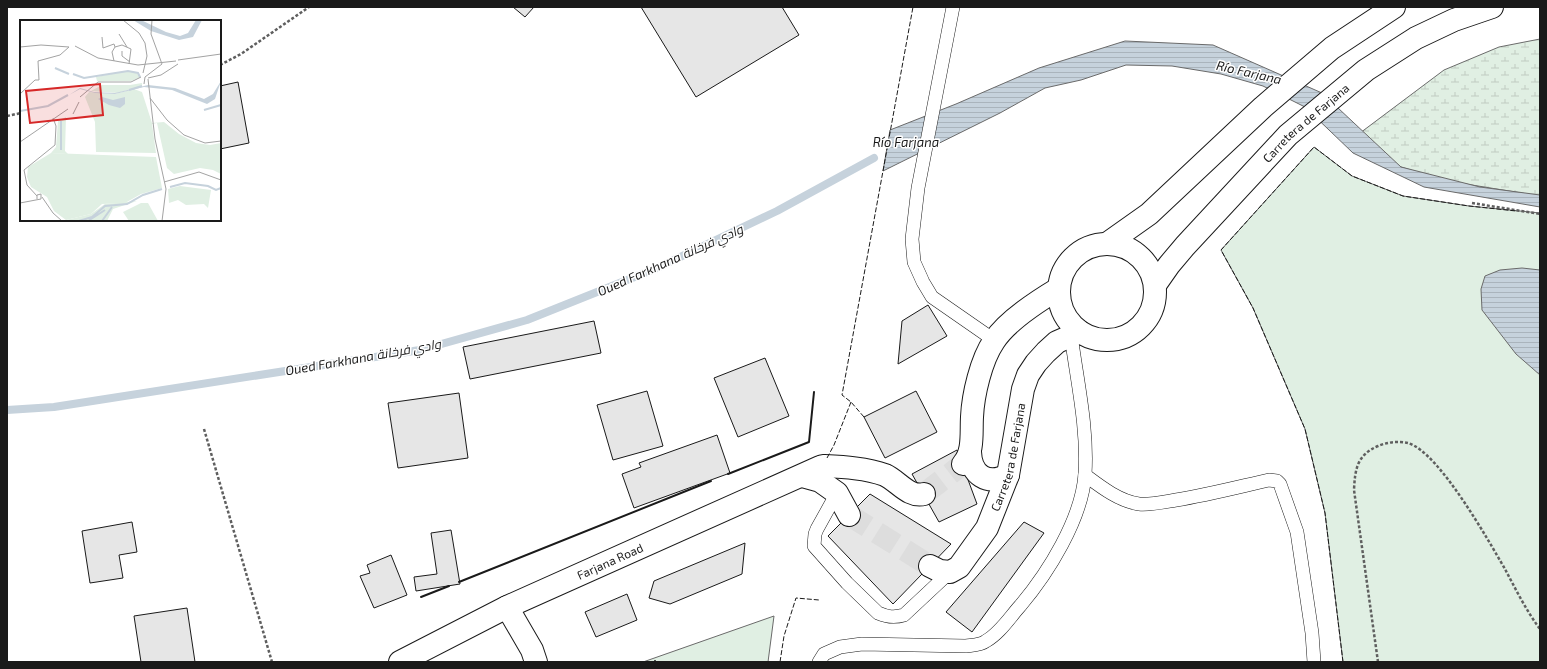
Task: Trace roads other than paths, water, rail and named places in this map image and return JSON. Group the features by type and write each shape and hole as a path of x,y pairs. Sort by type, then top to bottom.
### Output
{"main road":[{"path":"1108,243 1149,214 1263,107 1332,48 1394,7"},
{"name":"Carretera de Farjana","path":"1155,285 1185,246 1288,135 1366,70 1416,38 1454,20 1492,7"},
{"path":"1108,243 1121,246 1134,252 1144,261 1151,272 1155,285 1155,299 1151,313 1144,324 1133,333 1120,339 1106,340 1075,334 1063,313 1059,302 1058,289 1061,275 1069,262 1080,252 1093,245 1108,243"},
{"path":"1008,475 1000,479 990,480 981,476 974,470 970,461 966,458 975,395 984,364 994,340 1024,312 1058,289"},
{"name":"Carretera de Farjana","path":"940,569 958,567 987,528 1008,475 1023,389 1028,375 1036,363 1057,342 1075,334"},
{"name":"Farjana Road","path":"400,662 507,607 823,466 851,468 886,476 913,494 918,496 924,494"},
{"path":"802,476 820,481 837,493 849,515"},
{"path":"507,607 532,650 536,662"}],"lane":[{"path":"953,7 921,169 912,239 914,262 932,297 994,340"},
{"path":"819,662 824,654 840,647 855,645 977,645 986,642 997,632 1023,603 1047,571 1070,528 1079,504 1085,475 1083,421 1075,334"},
{"path":"1085,475 1125,500 1139,504 1152,504 1189,498 1269,480 1280,484 1298,532 1312,633 1314,662"},
{"path":"837,493 817,529 814,546 847,583 878,613 884,616 894,617 904,615 940,569"}],"water":[{"name":"Río Farjana","path":"1125,41 1213,45 1322,93 1401,167 1480,187 1540,195 1540,207 1424,187 1353,153 1305,107 1263,86 1221,74 1172,66 1126,65 1081,80 1045,88 1000,113 883,171 890,130 956,104 1039,68"},
{"path":"1522,268 1540,270 1540,375 1516,354 1482,310 1481,289 1485,276 1500,270"}],"waterway":[{"name":"Oued Farkhana وادي فرخانة","path":"7,410 54,407 420,350 527,320 657,268 777,211 874,158"}],"tunnel":[{"path":"924,494 963,464"},
{"path":"849,515 930,566"}]}
